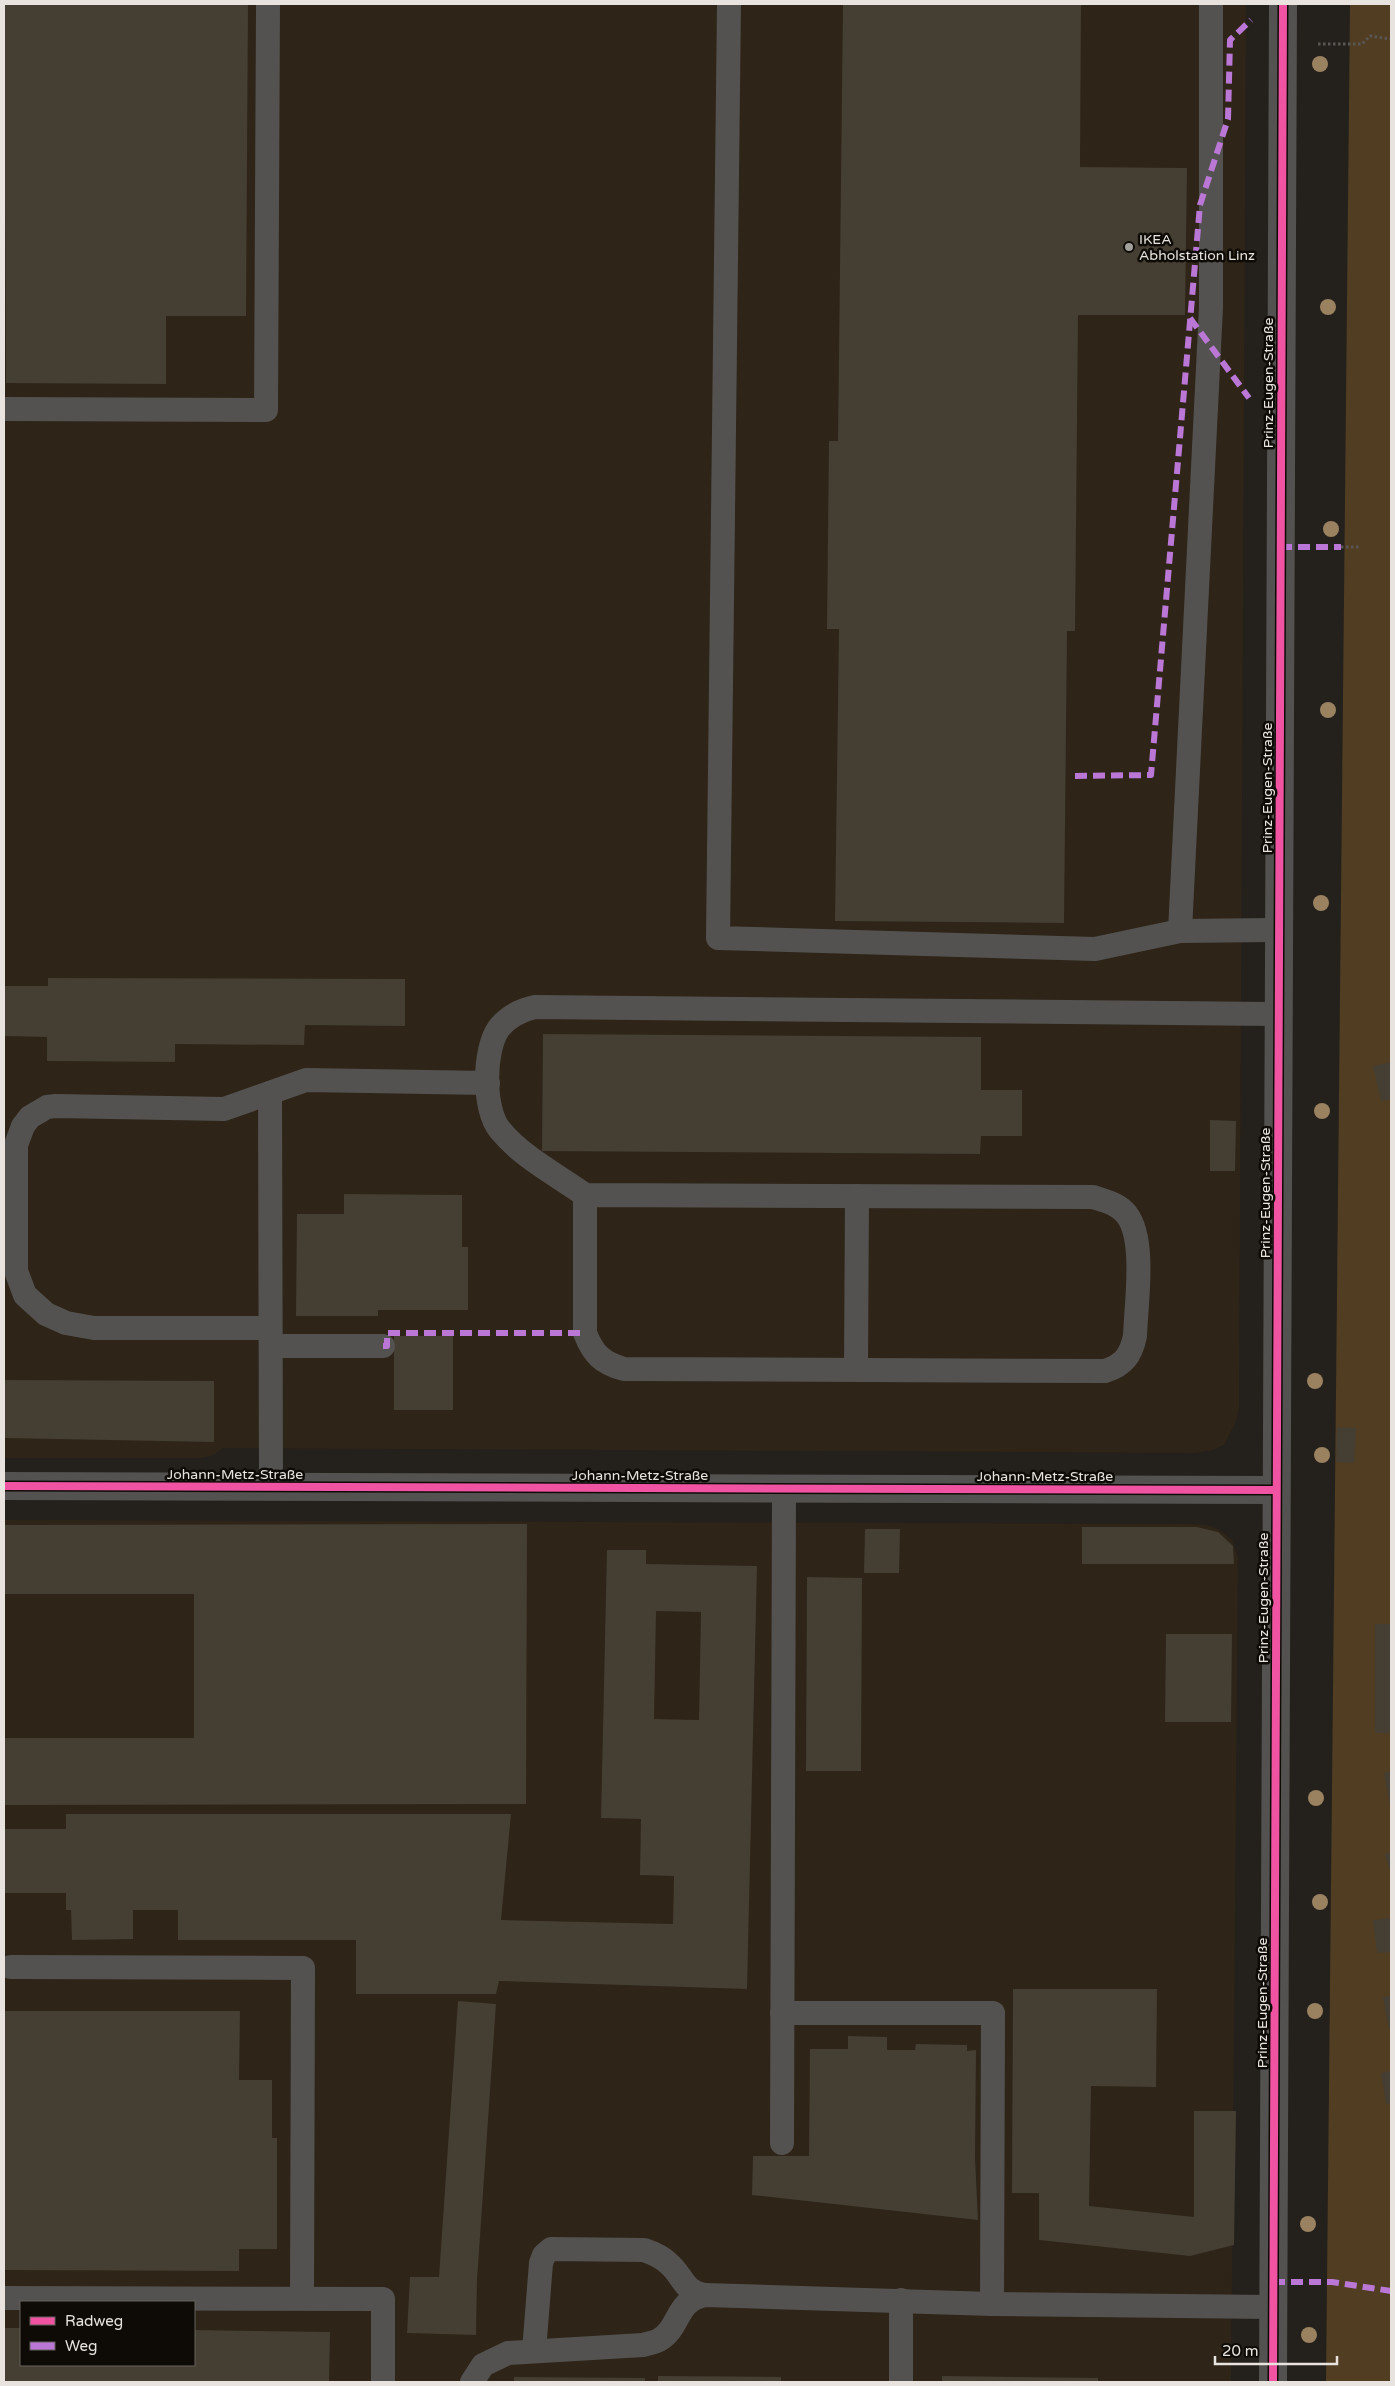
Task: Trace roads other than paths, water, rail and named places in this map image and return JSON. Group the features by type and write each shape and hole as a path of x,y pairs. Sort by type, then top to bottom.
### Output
{"street":[{"name":"Prinz-Eugen-Straße","path":"1272,2382 1282,4"},
{"name":"Johann-Metz-Straße","path":"4,1486 1276,1490"}],"lane":[{"path":"4,409 266,410 268,4"},
{"path":"729,4 718,938 1096,949 1180,931 1279,930"},
{"path":"1180,931 1211,307 1211,4"},
{"path":"585,1195 585,1333 590,1348 598,1358 610,1365 624,1369 1105,1370 1116,1367 1126,1360 1132,1349 1135,1336 1138,1252 1136,1230 1126,1213 1112,1203 1093,1197 585,1195 528,1155 500,1131 490,1112 488,1083 489,1056 494,1036 500,1027 517,1013 534,1008 1278,1014"},
{"path":"383,1346 270,1337 107,1328 66,1323 46,1314 25,1295 18,1280 15,1251 16,1145 23,1126 38,1111 56,1106 224,1109 306,1080 488,1083"},
{"path":"270,1093 271,1487"},
{"path":"856,1369 857,1196"},
{"path":"782,2143 784,1488"},
{"path":"11,1968 303,1968 302,2298"},
{"path":"782,2013 993,2013 992,2304"},
{"path":"534,2351 541,2263 544,2255 550,2249 559,2248 644,2250 657,2255 670,2264 686,2286 695,2293 705,2295 992,2304 1273,2307"},
{"path":"480,2376 508,2353 643,2345 658,2340 670,2330 684,2305 694,2297 705,2295"},
{"path":"4,2298 383,2298 383,2382"},
{"path":"901,2300 901,2382"}],"place":[{"name":"IKEA Abholstation Linz","path":"1129,247"}]}
